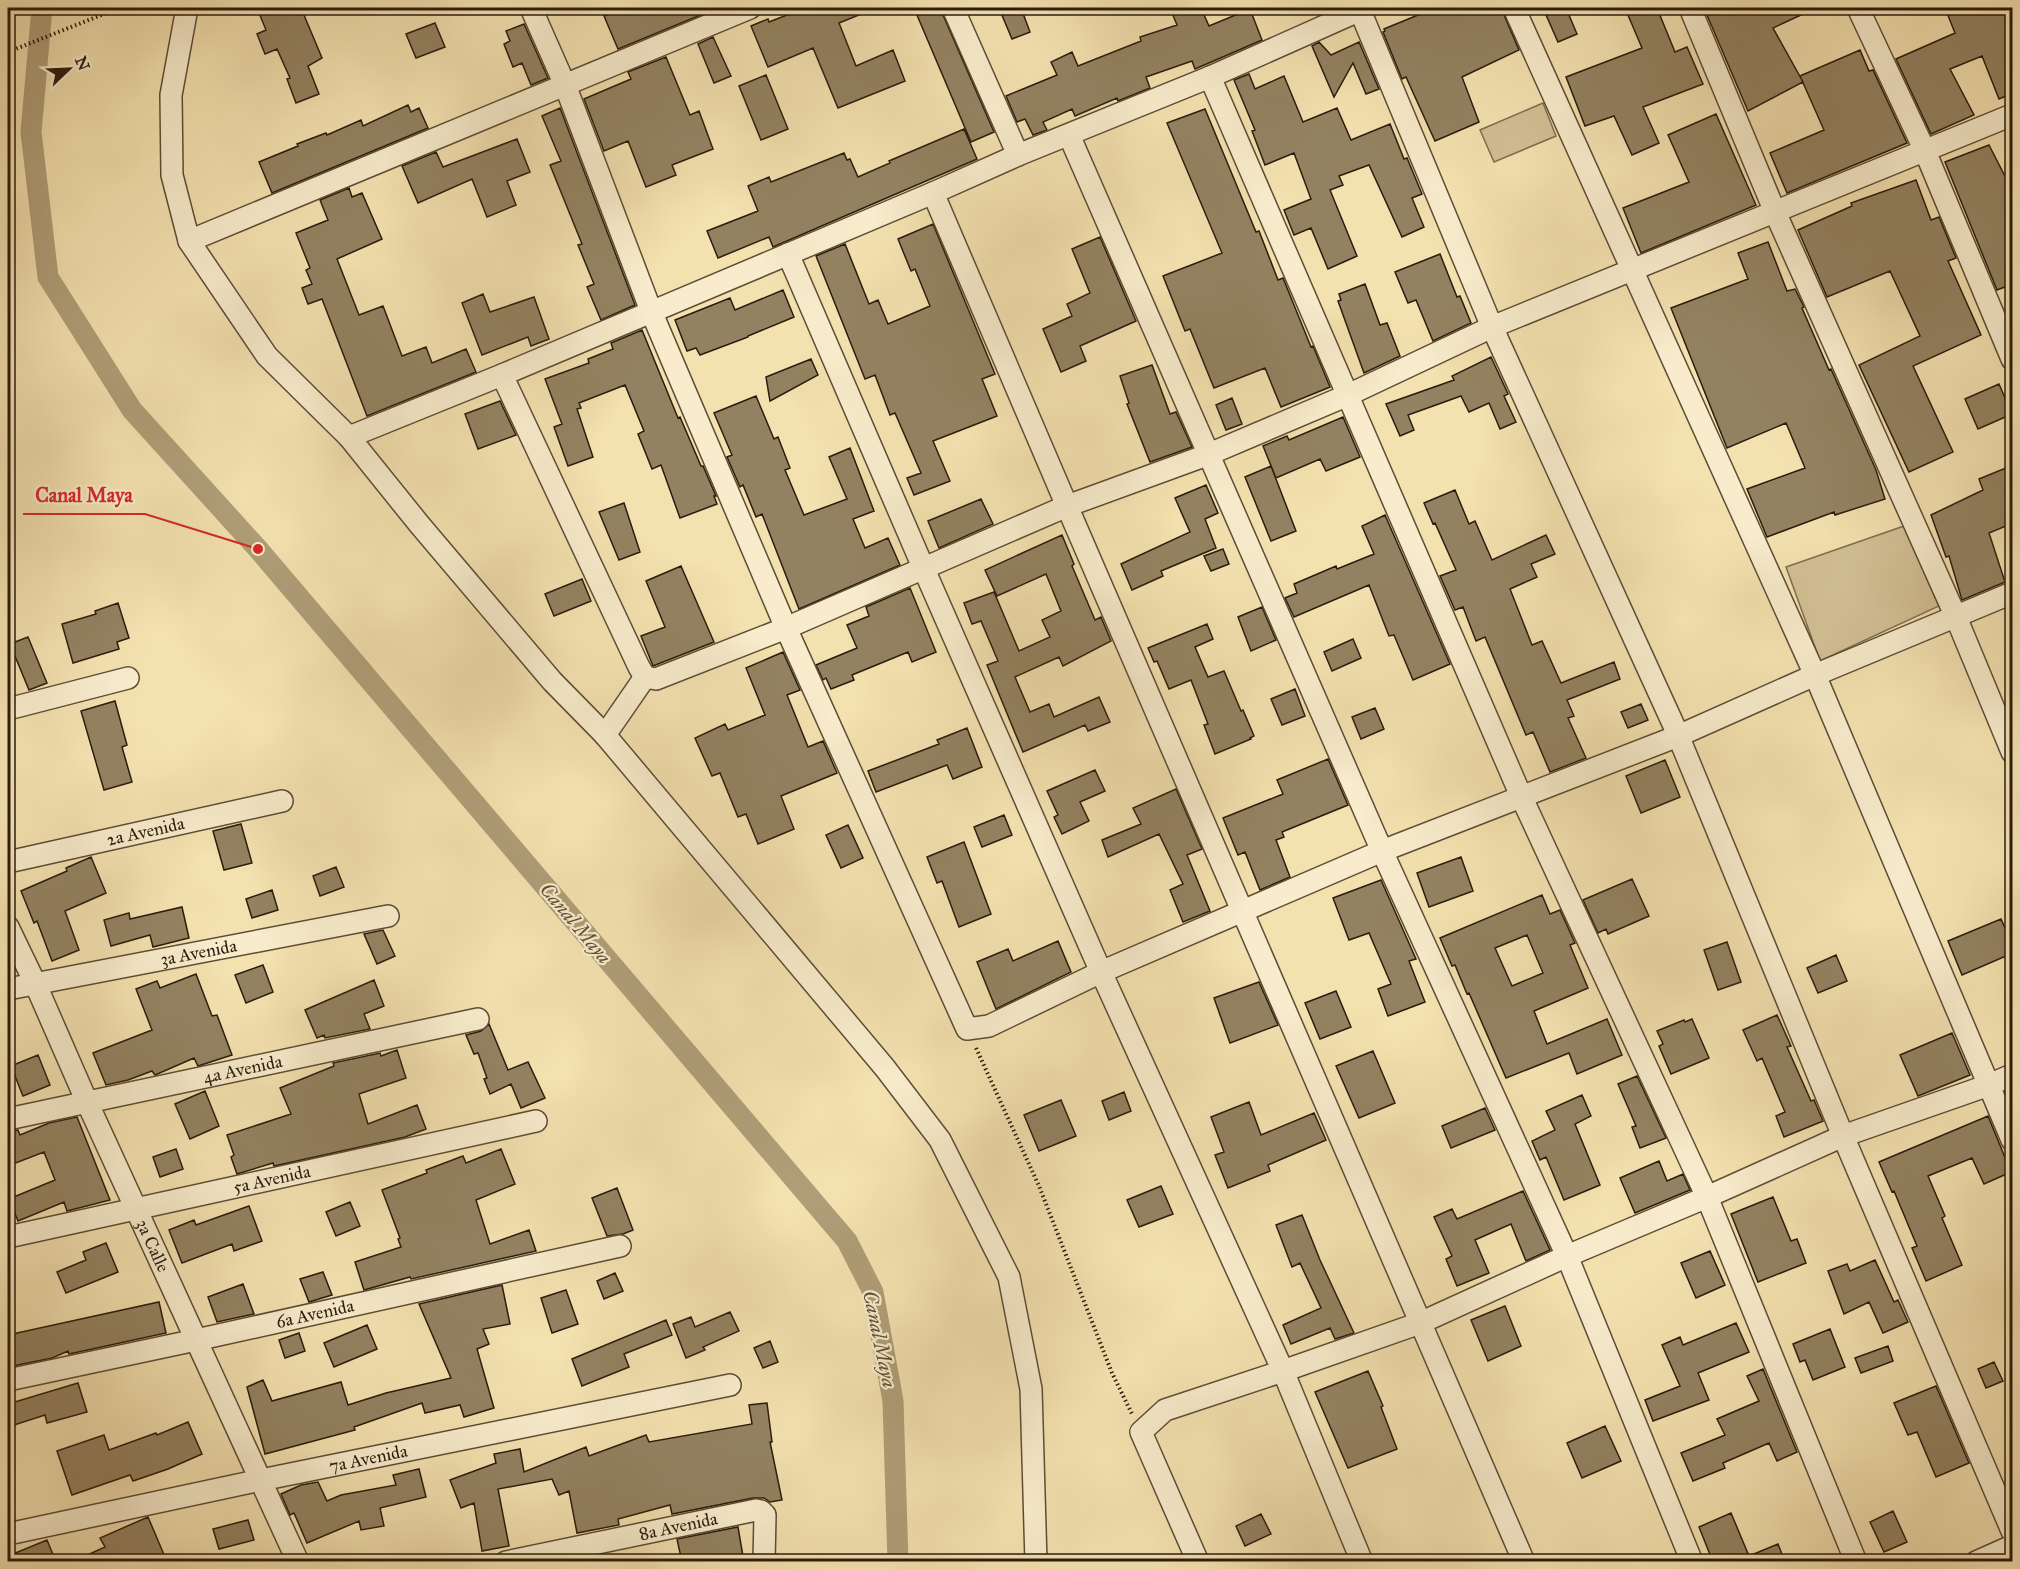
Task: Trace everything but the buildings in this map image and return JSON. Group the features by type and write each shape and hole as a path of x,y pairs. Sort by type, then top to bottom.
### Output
{"street":[{"path":"187,8 171,95 172,175 189,241 267,356 349,437 418,524 552,681 605,735 885,1068 940,1140 1009,1277 1031,1389 1036,1562"},
{"path":"531,8 566,85 651,311 786,628 967,1029 989,1026 1101,972 1382,851 1678,736 1815,675 2013,593"},
{"path":"189,241 750,8"},
{"path":"953,8 1018,155"},
{"path":"349,437 502,375 1018,155 1210,77 1362,8 1492,327 1678,736 1844,1136 2013,1530"},
{"path":"1514,8 1815,675 2013,1140"},
{"path":"1690,8 1776,212 1956,617 2013,752"},
{"path":"1858,8 1925,151 2013,359"},
{"path":"1210,77 1521,796 1707,1197 1856,1562"},
{"path":"645,677 656,679 786,628 1067,506 1207,454 1348,395 1492,327 2013,115"},
{"path":"1069,135 1382,851 1567,1256 1692,1562"},
{"path":"933,192 1524,1562"},
{"path":"788,254 1101,972 1283,1371 1362,1562"},
{"path":"502,375 645,677"},
{"path":"605,735 645,677"},
{"path":"8,709 128,678"},
{"name":"2a Avenida","path":"8,862 282,801"},
{"name":"3a Avenida","path":"8,989 388,916"},
{"name":"3a Calle","path":"8,927 298,1562"},
{"name":"4a Avenida","path":"8,1119 478,1019"},
{"path":"1198,1562 1141,1432 1165,1410 1420,1323 1567,1256 1844,1136 2013,1075"},
{"name":"5a Avenida","path":"8,1237 536,1121"},
{"name":"6a Avenida","path":"8,1380 620,1246"},
{"name":"7a Avenida","path":"8,1534 730,1385"},
{"name":"8a Avenida","path":"506,1562 756,1510 765,1515 764,1562"},
{"path":"1976,1562 2013,1546"}],"path":[{"path":"8,52 119,8"},
{"path":"967,1029 1038,1186 1112,1373 1141,1432"}],"shaded area":[{"path":"1543,103 1556,136 1494,162 1480,130"},
{"path":"1904,526 1939,606 1820,661 1786,567"}],"waterway":[{"name":"Canal Maya","path":"42,8 31,132 48,277 132,410 258,549 847,1241 873,1292 893,1401 898,1562"}],"place":[{"name":"Canal Maya","path":"258,549"}]}
